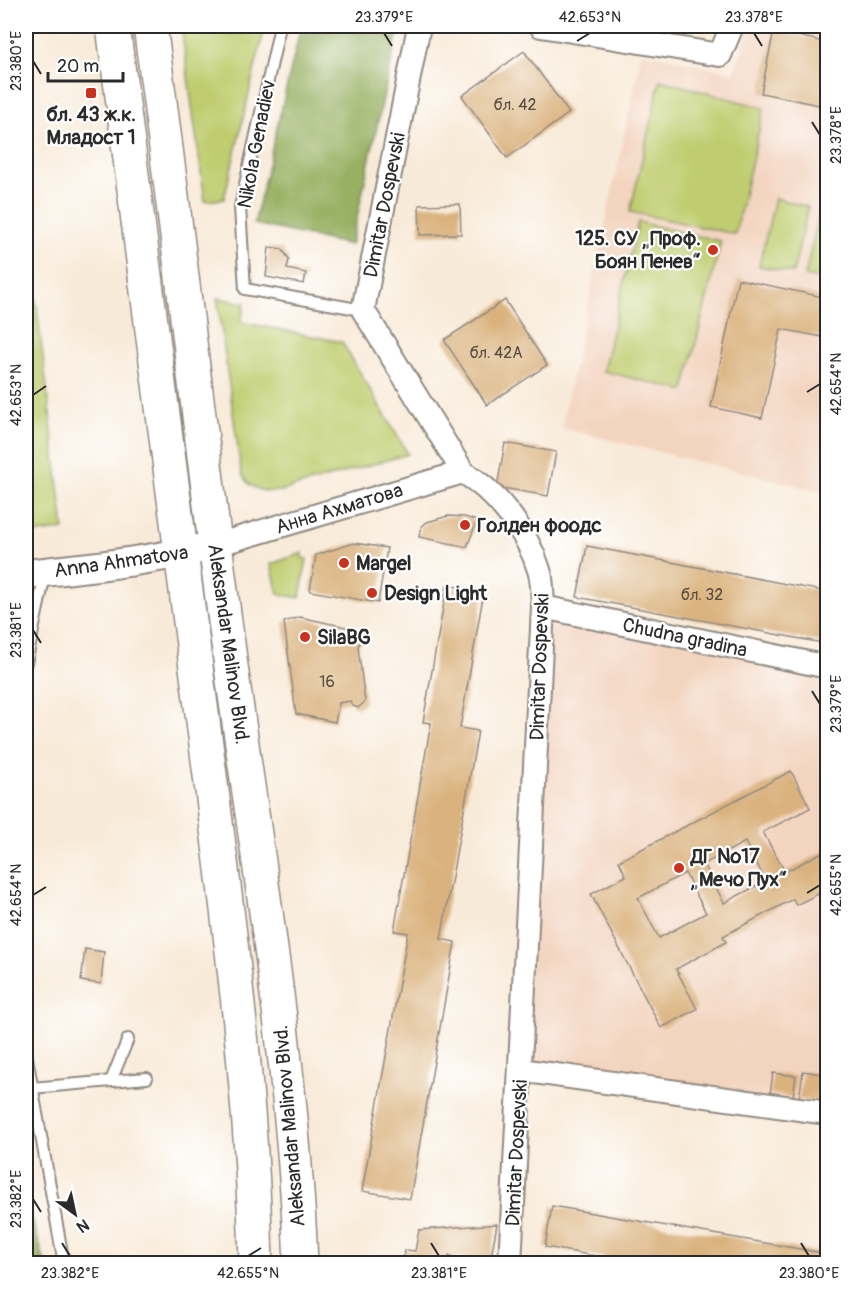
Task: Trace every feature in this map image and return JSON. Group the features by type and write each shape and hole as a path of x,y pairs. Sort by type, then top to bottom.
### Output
{"main road":[{"name":"Aleksandar Malinov Blvd.","path":"113,26 231,942 248,1101 256,1263"},
{"name":"Aleksandar Malinov Blvd.","path":"150,26 290,1100 298,1191 301,1263"}],"street":[{"name":"Dimitar Dospevski","path":"419,26 363,310 463,472 480,482 495,496 528,543 540,572 543,607 510,1263"},
{"path":"541,26 720,55 732,26"},
{"name":"Анна Ахматова","path":"216,545 463,472"},
{"name":"Anna Ahmatova","path":"36,573 181,554 216,545"},
{"name":"Chudna gradina","path":"543,607 828,667"},
{"path":"520,1070 828,1113"}],"lane":[{"name":"Nikola Genadiev","path":"280,26 240,207 245,289 363,310"},
{"path":"26,663 36,573"},
{"path":"111,1081 128,1039"},
{"path":"26,1052 64,1263"},
{"path":"31,1088 147,1078"}],"shaded area":[{"name":"125. СУ „Проф. Боян Пенев“","path":"750,26 827,26 827,493 561,428 642,52 734,73"},
{"name":"ДГ №17 „Мечо Пух“","path":"543,607 827,667 827,1113 520,1070"}],"green space":[{"path":"181,26 265,26 224,199 205,201"},
{"path":"301,26 399,26 351,245 254,224"},
{"path":"660,80 764,108 735,234 630,212"},
{"path":"775,198 808,207 793,273 759,266"},
{"path":"820,209 827,211 827,281 805,276"},
{"path":"638,222 721,241 684,391 603,371"},
{"path":"29,242 64,529 26,535 26,243"},
{"path":"217,298 245,303 241,322 342,342 408,454 281,491 262,490 251,486 241,471"},
{"path":"303,553 302,558 307,559 300,598 278,594 271,564"},
{"path":"26,1199 45,1263 26,1263"}],"building":[{"path":"774,30 828,43 828,107 761,93"},
{"path":"524,51 569,113 507,158 462,96"},
{"path":"460,204 461,234 420,235 419,205"},
{"path":"269,247 282,249 289,259 287,269 306,273 304,284 266,277"},
{"path":"738,279 828,298 828,338 781,329 762,418 711,407"},
{"path":"505,300 547,365 487,405 444,340"},
{"path":"505,443 556,452 548,496 497,487"},
{"path":"448,516 465,517 477,521 467,547 419,537 421,527 427,522"},
{"path":"354,543 387,548 378,603 310,591 316,555"},
{"path":"587,546 828,592 828,644 577,597"},
{"path":"447,585 484,591 460,728 478,731 441,939 455,942 410,1199 362,1191 408,933 394,931 431,723 423,722"},
{"path":"300,617 364,631 358,647 365,702 358,708 350,701 339,703 335,722 296,714 284,622"},
{"path":"791,771 810,808 763,832 785,872 828,849 828,889 796,905 793,899 723,936 726,942 676,969 697,1009 661,1028 591,894 626,876 619,861","holes":["745,842 766,881 724,903 704,864","685,873 706,913 659,938 638,898"]},
{"path":"85,949 104,952 101,984 81,981"},
{"path":"803,1071 828,1075 828,1103 799,1099"},
{"path":"773,1073 796,1076 793,1097 770,1094"},
{"path":"552,1206 828,1254 828,1264 639,1264 545,1247"},
{"path":"497,1224 490,1263 449,1256 448,1264 402,1264 405,1250 415,1251 419,1230"}],"place":[{"name":"бл. 43 ж.к. Младост 1","path":"91,93"},
{"name":"125. СУ „Проф. Боян Пенев“","path":"713,250"},
{"name":"Голден фоодс","path":"465,525"},
{"name":"Margel","path":"344,563"},
{"name":"Design Light","path":"372,593"},
{"name":"SilaBG","path":"305,637"},
{"name":"ДГ №17 „Мечо Пух“","path":"679,868"}]}
